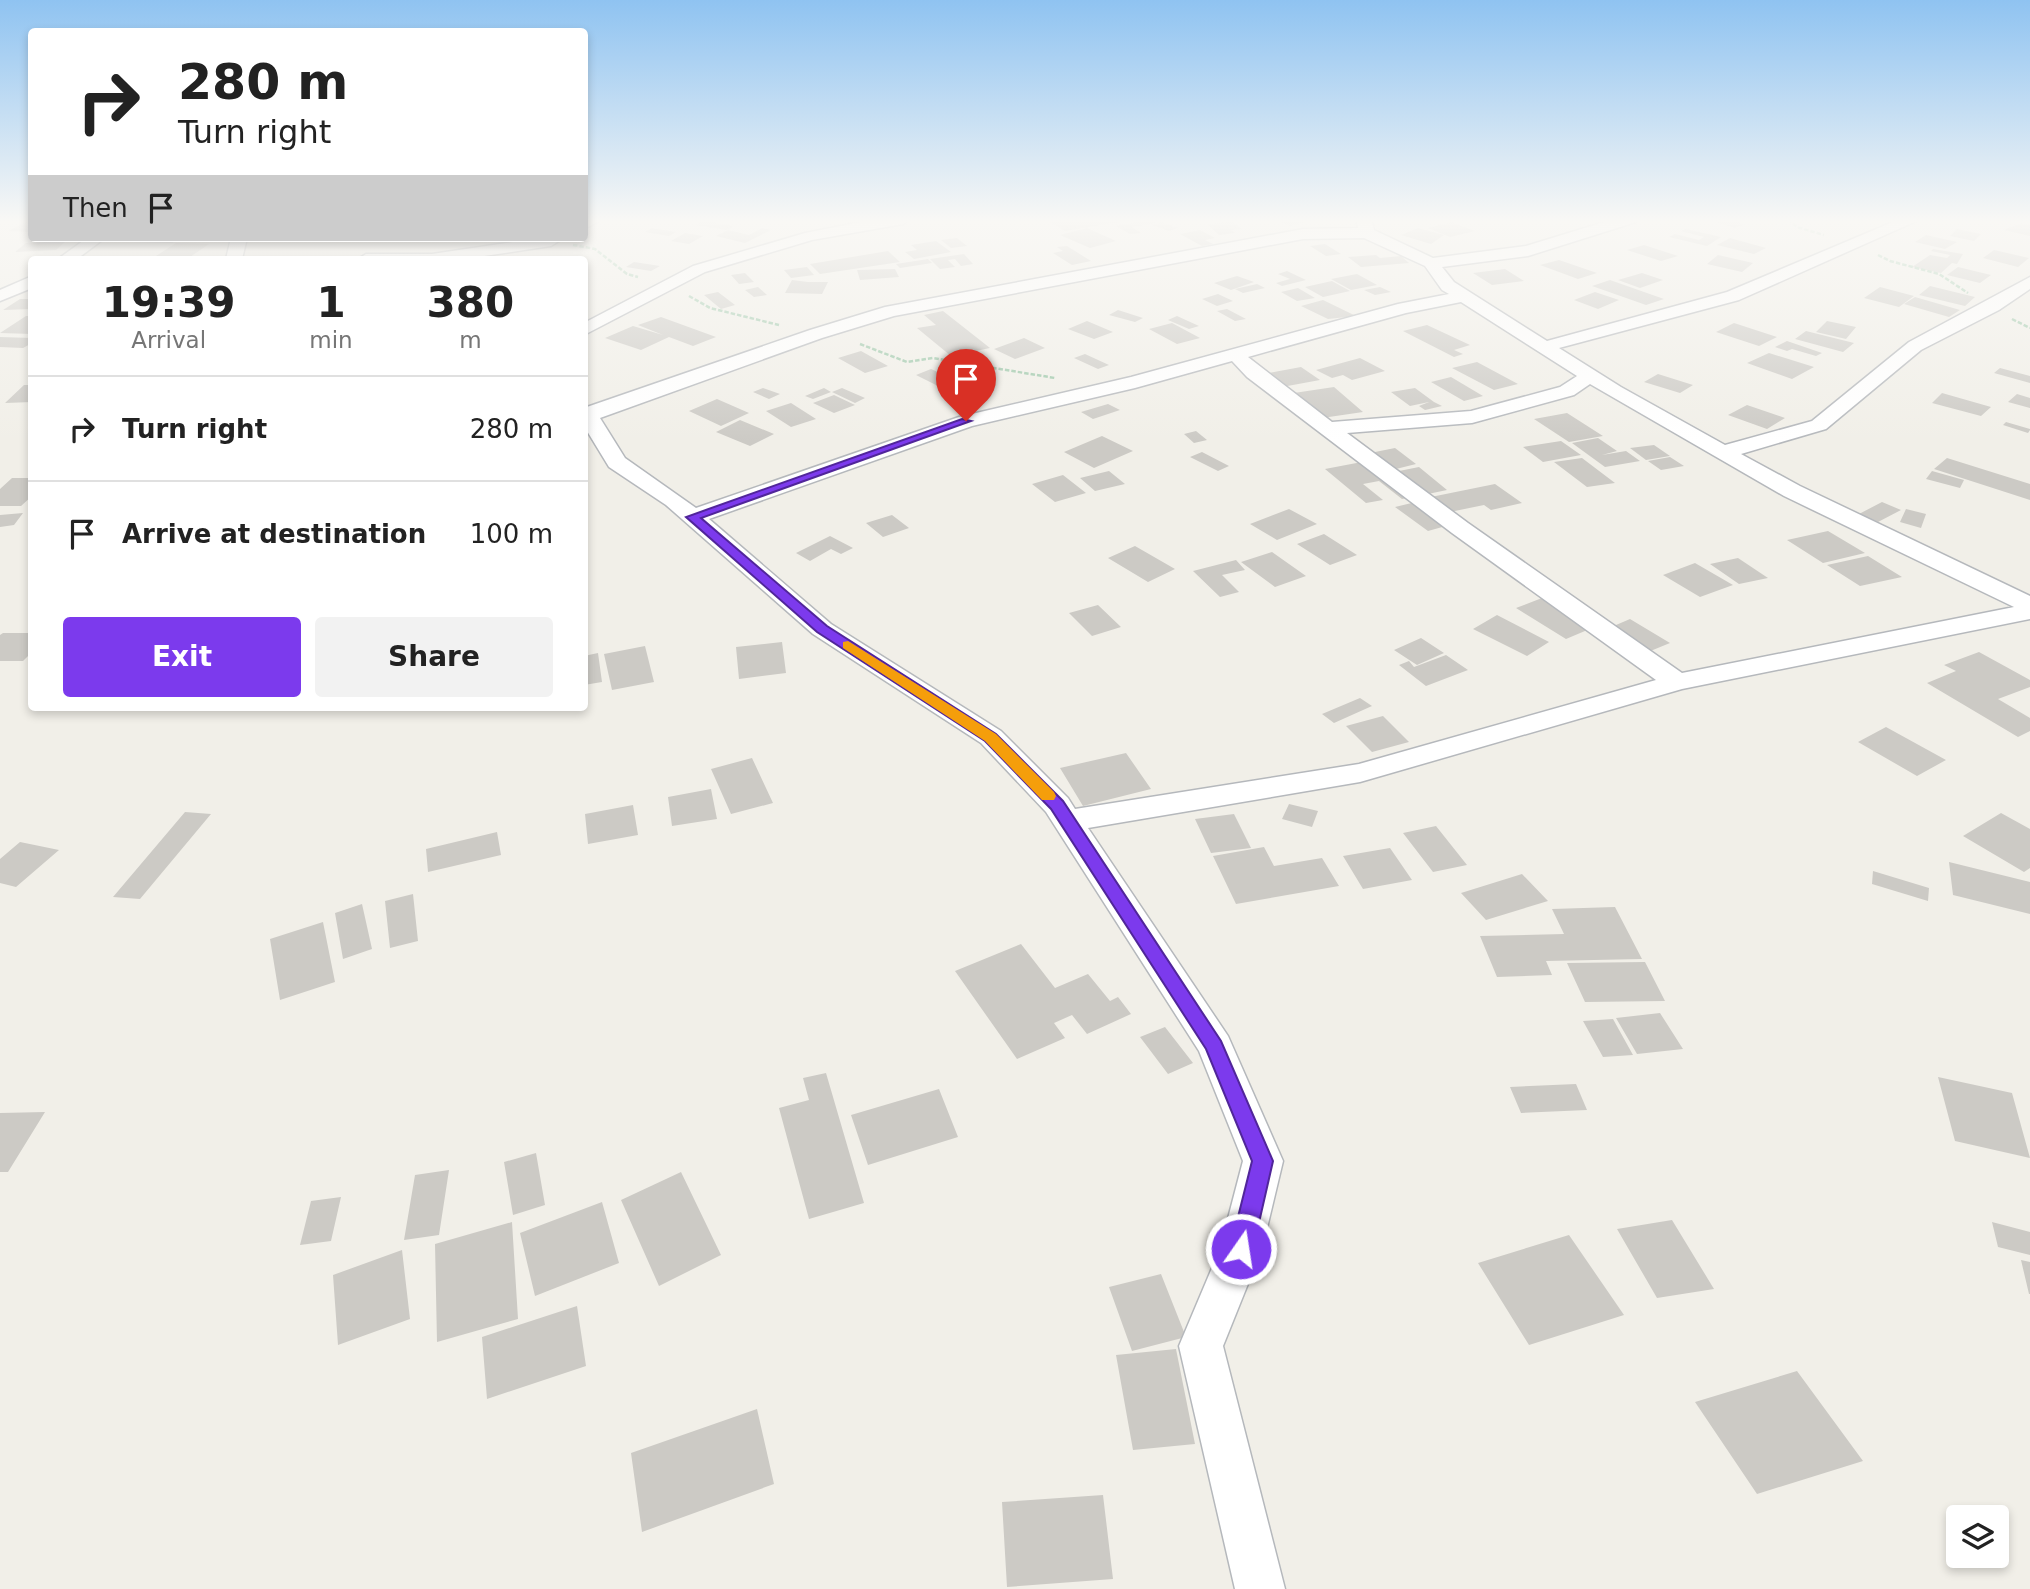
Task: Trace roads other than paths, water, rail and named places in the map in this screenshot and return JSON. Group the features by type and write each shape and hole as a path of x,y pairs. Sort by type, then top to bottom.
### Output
{"street":[{"path":"588,328 655,293"},
{"path":"588,413 816,334 891,311 981,293"},
{"path":"1461,293 1590,376 1792,491 2030,605"},
{"path":"1544,346 1740,293"},
{"path":"1723,452 1819,425 1915,346 2012,293"},
{"path":"692,517 966,421 1135,382 1404,308 1465,296"},
{"path":"1235,354 1254,373 1460,528 1677,682"},
{"path":"1329,428 1472,417 1567,391 1590,376"},
{"path":"588,417 617,462 674,500 822,629 991,737 1057,805 1214,1046 1263,1161 1241,1249 1201,1346 1260,1589"},
{"path":"1068,821 1360,773 1677,682 2030,611"}]}
